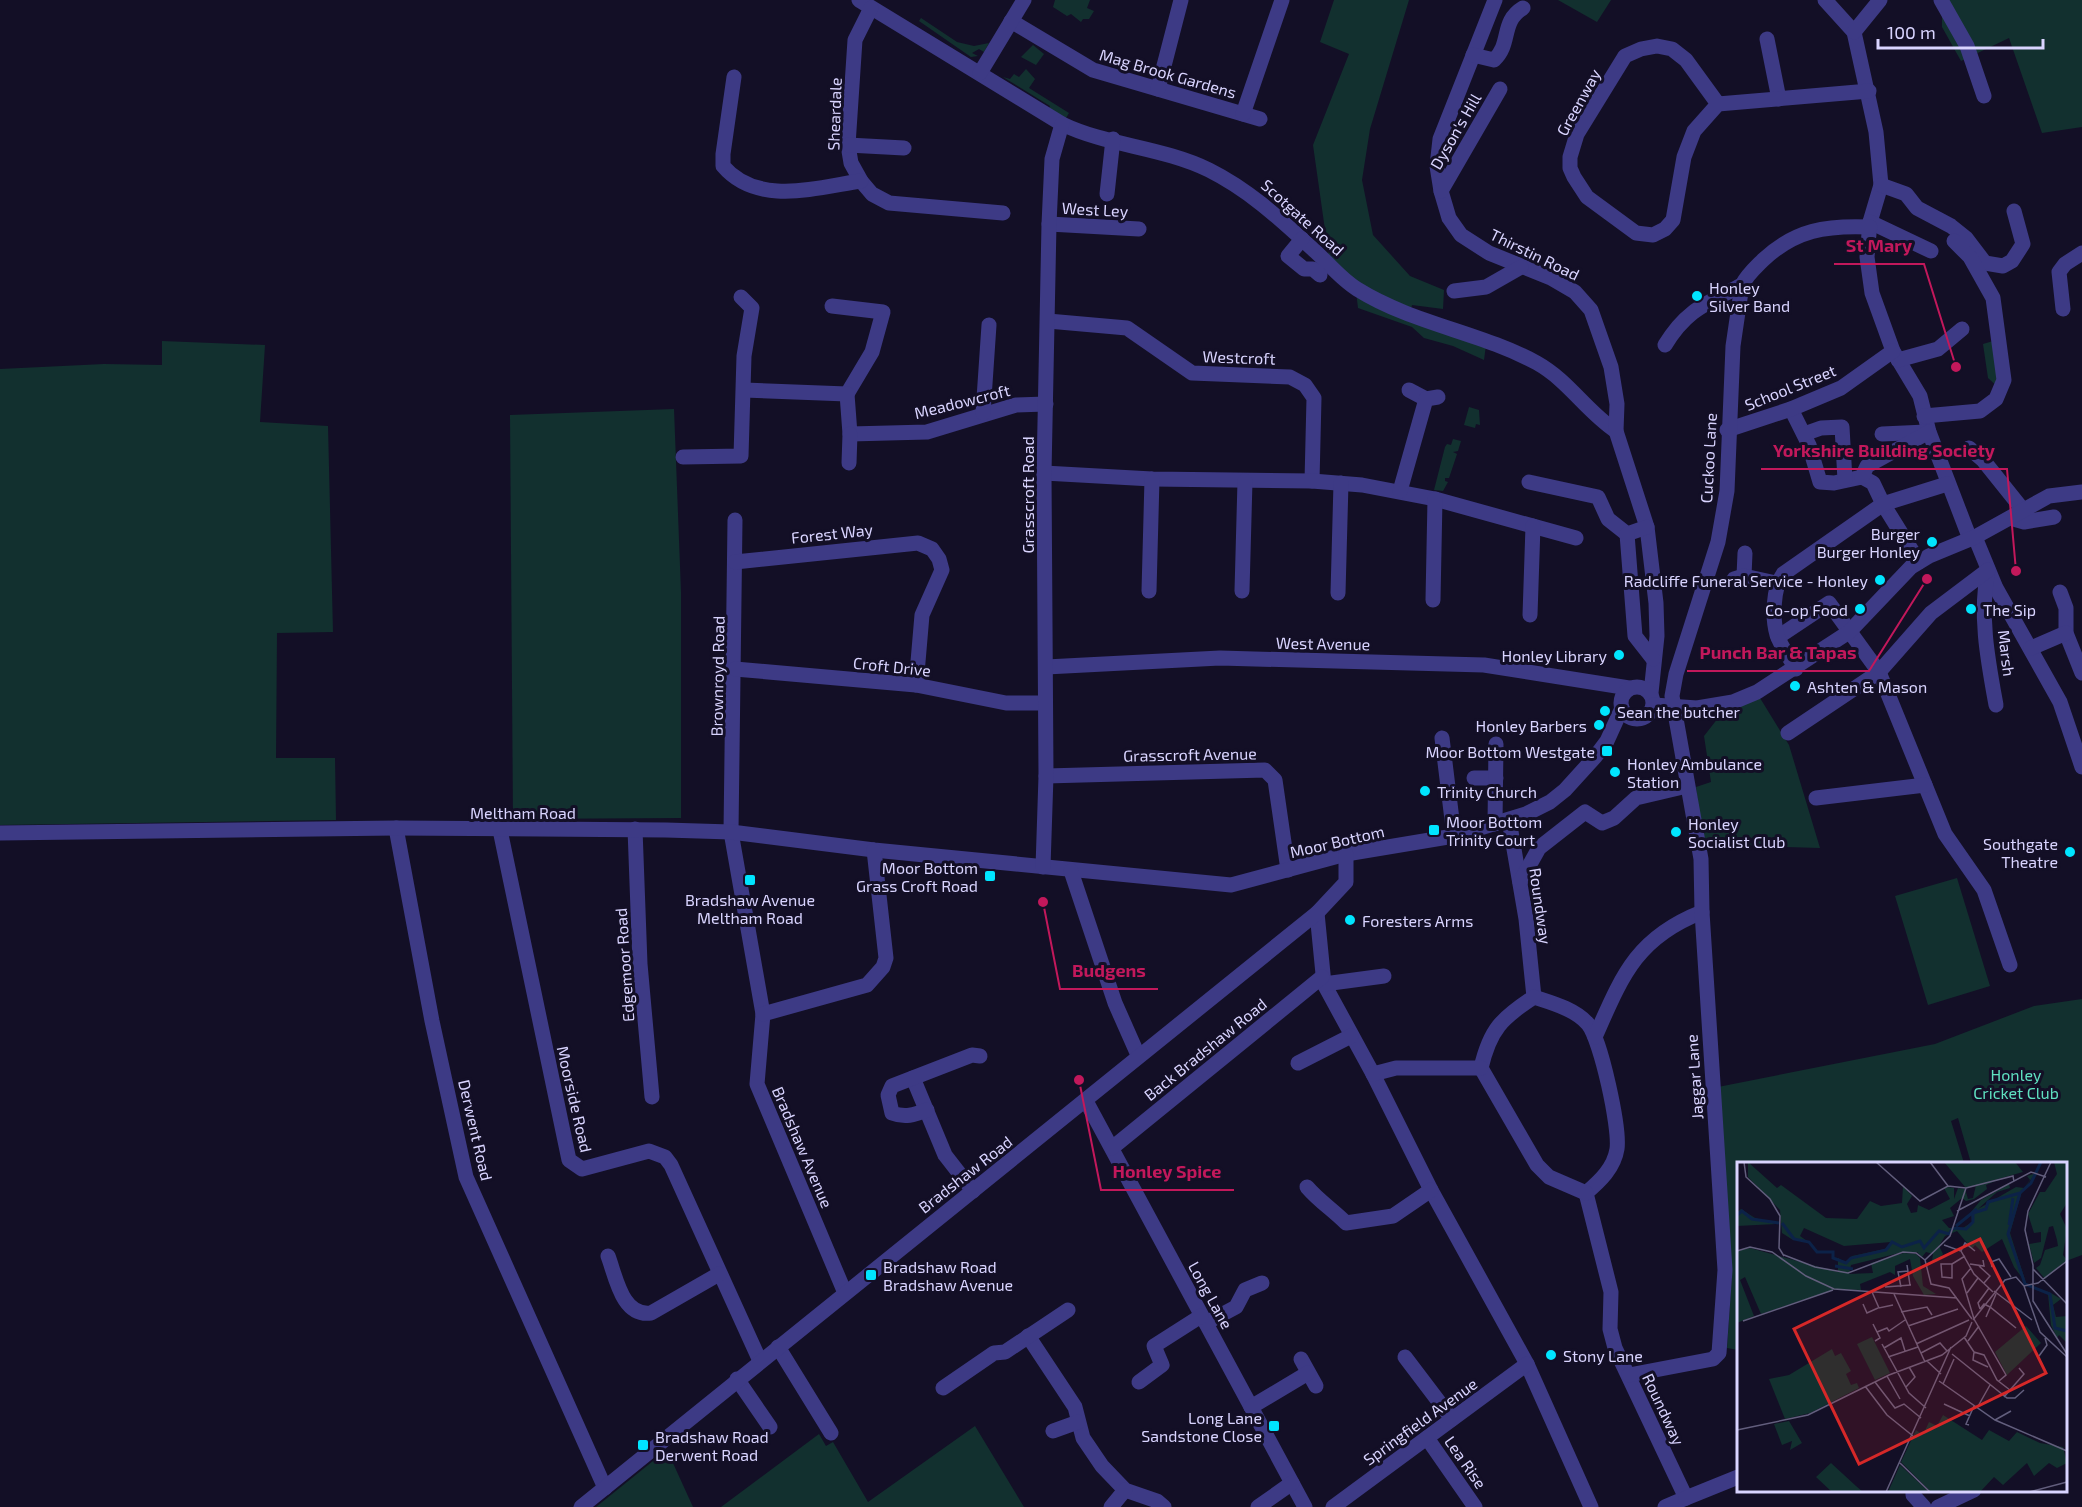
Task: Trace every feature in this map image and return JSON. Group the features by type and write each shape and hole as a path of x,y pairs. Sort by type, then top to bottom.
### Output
{"street":[{"path":"980,73 1024,0"},
{"path":"1158,88 1180,0"},
{"name":"Mag Brook Gardens","path":"1243,114 1282,0"},
{"name":"Thirstin Road","path":"1495,0 1440,139 1437,166 1441,191 1449,218 1461,235 1489,253 1551,278 1575,292 1591,310 1611,367 1617,404 1616,431 1647,527 1656,603 1657,636 1653,659 1652,699"},
{"path":"1825,0 1854,32 1869,91 1876,132 1881,185 1870,224 1867,257 1872,293 1895,356 1920,396 1924,416 1947,484 1996,588 2060,702 2082,767"},
{"path":"1854,32 1880,0"},
{"path":"1941,0 1967,46 1984,96"},
{"name":"Scotgate Road","path":"865,4 1062,124 1168,154 1228,180 1272,210 1355,288 1411,317 1500,346 1537,363 1573,389 1599,420 1616,431"},
{"name":"Sheardale","path":"865,4 855,40 848,144 851,163 861,182 872,194 889,203 1003,213"},
{"path":"1473,55 1494,60 1502,53 1507,23 1523,8"},
{"name":"Mag Brook Gardens","path":"1011,21 1081,65 1260,119"},
{"path":"1767,39 1779,99"},
{"name":"Greenway","path":"1657,46 1672,49 1686,60 1718,104 1695,130 1684,157 1673,220 1665,229 1653,235 1636,233 1587,197 1574,177 1570,168 1570,157 1577,134 1625,56 1641,49 1657,46"},
{"path":"734,77 723,154 723,166 734,178 751,186 781,192 861,182"},
{"name":"Dyson's Hill","path":"1441,191 1500,88"},
{"path":"1718,104 1869,91"},
{"name":"Grasscroft Road","path":"1043,867 1046,776 1044,473 1049,224 1053,159 1062,124"},
{"path":"1107,194 1113,140"},
{"path":"848,144 904,148"},
{"path":"1881,185 1906,194 1917,208 1951,226 1966,238 1985,263 1995,266 2003,266 2012,261 2023,244 2014,211"},
{"name":"West Ley","path":"1049,224 1139,229"},
{"path":"1665,345 1676,327 1696,307 1744,281 1780,244 1799,235 1842,225 1870,224 1931,251"},
{"path":"1302,239 1288,256 1304,269 1313,269 1320,275"},
{"path":"1924,416 1980,411 1996,399 2004,380 1993,298 1970,257 1954,240"},
{"path":"2063,309 2059,272 2064,264 2082,253"},
{"path":"1454,291 1486,287 1521,267"},
{"name":"Cuckoo Lane","path":"1674,707 1672,696 1682,654 1717,549 1727,491 1727,430 1733,346 1744,281"},
{"path":"683,457 741,456 744,356 752,308 741,297"},
{"path":"832,306 890,313 872,352 847,394 850,434 849,463"},
{"name":"Westcroft","path":"1048,321 1127,327 1192,373 1290,377 1305,385 1314,398 1312,481"},
{"path":"983,413 989,325"},
{"path":"1895,356 1938,349 1962,329"},
{"name":"School Street","path":"1727,430 1791,409 1841,388 1895,356"},
{"path":"744,390 847,394"},
{"path":"1400,491 1432,398 1409,390"},
{"name":"Meadowcroft","path":"850,434 927,432 983,413 1016,405 1046,404"},
{"path":"1791,409 1814,457 1821,491 1845,480 1862,477 1873,483 1883,504 1919,562"},
{"path":"1804,434 1821,428 1842,427 1845,480"},
{"path":"1882,434 1929,432"},
{"path":"1862,477 1868,466 1929,432"},
{"path":"1969,448 1983,460 2024,522 2054,517"},
{"path":"1044,473 1152,479 1341,483 1400,491 1435,499 1576,538"},
{"path":"1149,591 1152,479"},
{"path":"1242,591 1245,481"},
{"path":"1529,482 1598,497 1608,519 1627,534 1635,636 1653,659"},
{"path":"1338,593 1341,483"},
{"path":"1796,669 1778,637 1776,583 1783,574 1883,504 1947,484"},
{"path":"1652,699 1650,714 1641,719 1629,717 1621,706 1624,693 1630,688 1642,687 1652,699 1674,707 1698,708 1733,702 1757,692 1796,669 1849,632 1919,562 1972,538 2049,496 2078,496"},
{"path":"1433,600 1435,499"},
{"name":"Brownroyd Road","path":"731,832 735,669 735,520"},
{"path":"1530,615 1533,526"},
{"path":"1627,534 1647,527"},
{"name":"Forest Way","path":"735,562 918,543 932,549 939,559 942,570 922,615 916,685"},
{"path":"1745,553 1739,577 1776,583"},
{"path":"1788,733 1879,672 1931,613 1988,570"},
{"name":"Marsh","path":"1988,570 1984,588 1985,650 1996,705"},
{"path":"2060,592 2066,608 2066,633 2082,673"},
{"path":"1778,637 1829,603 1879,672 1945,834 1984,890 2010,965"},
{"path":"2031,648 2066,633"},
{"name":"West Avenue","path":"1046,667 1220,658 1484,665 1542,672 1598,685 1630,688"},
{"name":"Thirstin Road","path":"1630,688 1653,659"},
{"name":"Croft Drive","path":"735,669 916,685 1006,703 1045,703"},
{"name":"West Avenue","path":"1598,685 1621,706"},
{"name":"Moor Bottom","path":"1607,741 1621,706"},
{"name":"Jaggar Lane","path":"1629,1375 1713,1359 1719,1353 1725,1270 1702,912 1701,859 1674,707"},
{"name":"Moor Bottom","path":"1043,867 1231,885 1347,854 1454,836 1502,822 1550,802 1565,790 1607,741 1641,719"},
{"path":"1442,738 1454,836"},
{"name":"Roundway","path":"1496,744 1496,778 1502,822 1512,838 1520,882 1534,997"},
{"name":"Grasscroft Avenue","path":"1046,776 1265,770 1275,780 1288,870"},
{"path":"1474,778 1496,778"},
{"path":"1816,798 1925,785"},
{"path":"1520,882 1539,848 1585,812 1602,823 1614,818 1636,798 1687,786"},
{"name":"Meltham Road","path":"0,833 396,828 635,829 731,832 874,850 1043,867"},
{"name":"Derwent Road","path":"396,828 432,1021 466,1177 605,1488"},
{"name":"Edgemoor Road","path":"635,829 640,964 652,1097"},
{"name":"Moorside Road","path":"500,830 524,934 569,1160 582,1169 649,1151 665,1157 671,1165 760,1361"},
{"name":"Bradshaw Avenue","path":"731,832 763,1014 757,1084 845,1293"},
{"path":"1512,838 1526,846 1539,848"},
{"path":"763,1014 867,985 883,967 886,958 874,850"},
{"name":"Bradshaw Road","path":"581,1507 737,1379 1086,1101 1138,1055 1317,913 1346,882 1347,854"},
{"path":"1071,871 1115,1003 1138,1055"},
{"path":"1595,1036 1625,970 1660,933 1671,925 1702,912"},
{"path":"1317,913 1323,981 1431,1190 1527,1364 1592,1507"},
{"path":"1323,981 1384,976"},
{"name":"Back Bradshaw Road","path":"1112,1148 1323,981"},
{"path":"1534,997 1570,1010 1587,1023 1595,1036 1605,1069 1617,1148 1613,1164 1604,1177 1586,1193 1548,1177 1537,1165 1481,1068 1487,1042 1499,1023 1534,997"},
{"path":"1298,1063 1351,1036"},
{"path":"927,1110 908,1116 892,1113 888,1095 892,1086 972,1055 980,1056"},
{"path":"1373,1074 1396,1068 1481,1068"},
{"path":"913,1078 945,1155 973,1191"},
{"name":"Long Lane","path":"1086,1101 1305,1507"},
{"path":"1307,1187 1319,1202 1335,1211 1346,1223 1354,1224 1393,1216 1431,1190"},
{"name":"Roundway","path":"1586,1193 1611,1292 1610,1329 1615,1348 1686,1498"},
{"path":"608,1256 628,1306 644,1314 651,1313 719,1274"},
{"path":"1140,1382 1162,1365 1154,1346 1204,1319 1236,1307 1245,1290 1262,1283"},
{"path":"944,1388 994,1353 1005,1352 1068,1310"},
{"path":"1028,1336 1075,1407 1083,1438 1102,1466 1125,1490 1157,1501 1164,1507"},
{"path":"778,1347 831,1433"},
{"path":"1405,1357 1452,1419"},
{"name":"Springfield Avenue","path":"1333,1507 1527,1364"},
{"path":"1251,1407 1308,1373"},
{"path":"737,1379 770,1427"},
{"path":"1053,1431 1078,1422"},
{"name":"Lea Rise","path":"1427,1438 1475,1507"},
{"path":"1665,1507 1737,1477"},
{"path":"1258,1507 1292,1483"},
{"path":"1111,1507 1125,1490"},
{"path":"1913,1492 1924,1507"},
{"path":"1938,1507 1972,1492"}],"green space":[{"path":"1055,0 1090,0 1087,8 1094,11 1089,19 1083,19 1081,22 1071,14 1067,16 1053,7"},
{"path":"1334,0 1409,0 1370,129 1362,180 1373,235 1410,276 1444,290 1443,309 1412,305 1409,319 1486,345 1484,360 1453,346 1424,338 1412,327 1358,308 1355,283 1329,258 1313,145 1349,54 1320,42"},
{"path":"1558,0 1611,0 1597,22"},
{"path":"1942,0 2082,0 2082,127 2042,133 2009,38 1961,61 1942,27"},
{"path":"921,18 957,42 974,46 989,43 984,52 979,49 972,53 978,56 971,57 919,21"},
{"path":"1033,45 1044,54 1036,65 1021,57"},
{"path":"1026,69 1035,79 1029,88 1069,113 1066,118 1003,77 1010,79 1014,74 1019,77"},
{"path":"162,341 265,345 260,422 328,426 333,632 277,633 276,758 335,758 336,820 0,825 0,369 104,364 162,365"},
{"path":"1993,341 1999,388 1988,378 1983,344"},
{"path":"1469,407 1479,410 1480,425 1476,424 1475,428 1464,425"},
{"path":"674,409 681,592 681,818 513,819 510,415"},
{"path":"1453,439 1461,441 1458,451 1453,452 1457,454 1449,478 1445,478 1448,482 1443,491 1434,490 1445,447 1447,444 1451,445"},
{"path":"1760,698 1789,745 1820,848 1710,845 1702,836 1696,787 1711,782 1704,736 1722,713"},
{"path":"1957,878 1990,986 1928,1005 1895,896"},
{"name":"Honley Cricket Club","path":"2082,999 2082,1255 2067,1261 2067,1162 1971,1162 1958,1118 1951,1121 1964,1162 1737,1162 1737,1350 1727,1348 1732,1274 1718,1087 1935,1044 2034,1006"},
{"path":"975,1426 1024,1507 721,1507 819,1434 826,1446 833,1442 868,1502"},
{"path":"667,1450 693,1507 596,1507 663,1453"}],"place":[{"name":"Honley Silver Band","path":"1697,296"},
{"name":"St Mary","path":"1956,367"},
{"name":"Burger Burger Honley","path":"1932,542"},
{"name":"Yorkshire Building Society","path":"2016,571"},
{"name":"Punch Bar & Tapas","path":"1927,579"},
{"name":"Radcliffe Funeral Service - Honley","path":"1880,580"},
{"name":"Co-op Food","path":"1860,609"},
{"name":"The Sip","path":"1971,609"},
{"name":"Honley Library","path":"1619,655"},
{"name":"Ashten & Mason","path":"1795,686"},
{"name":"Sean the butcher","path":"1605,711"},
{"name":"Honley Barbers","path":"1599,725"},
{"name":"Moor Bottom Westgate","path":"1607,751"},
{"name":"Honley Ambulance Station","path":"1615,772"},
{"name":"Trinity Church","path":"1425,791"},
{"name":"Moor Bottom Trinity Court","path":"1434,830"},
{"name":"Honley Socialist Club","path":"1676,832"},
{"name":"Southgate Theatre","path":"2070,852"},
{"name":"Moor Bottom Grass Croft Road","path":"990,876"},
{"name":"Bradshaw Avenue Meltham Road","path":"750,880"},
{"name":"Budgens","path":"1043,902"},
{"name":"Foresters Arms","path":"1350,920"},
{"name":"Honley Spice","path":"1079,1080"},
{"name":"Bradshaw Road Bradshaw Avenue","path":"871,1275"},
{"name":"Stony Lane","path":"1551,1355"},
{"name":"Long Lane Sandstone Close","path":"1274,1426"},
{"name":"Bradshaw Road Derwent Road","path":"643,1445"}]}
